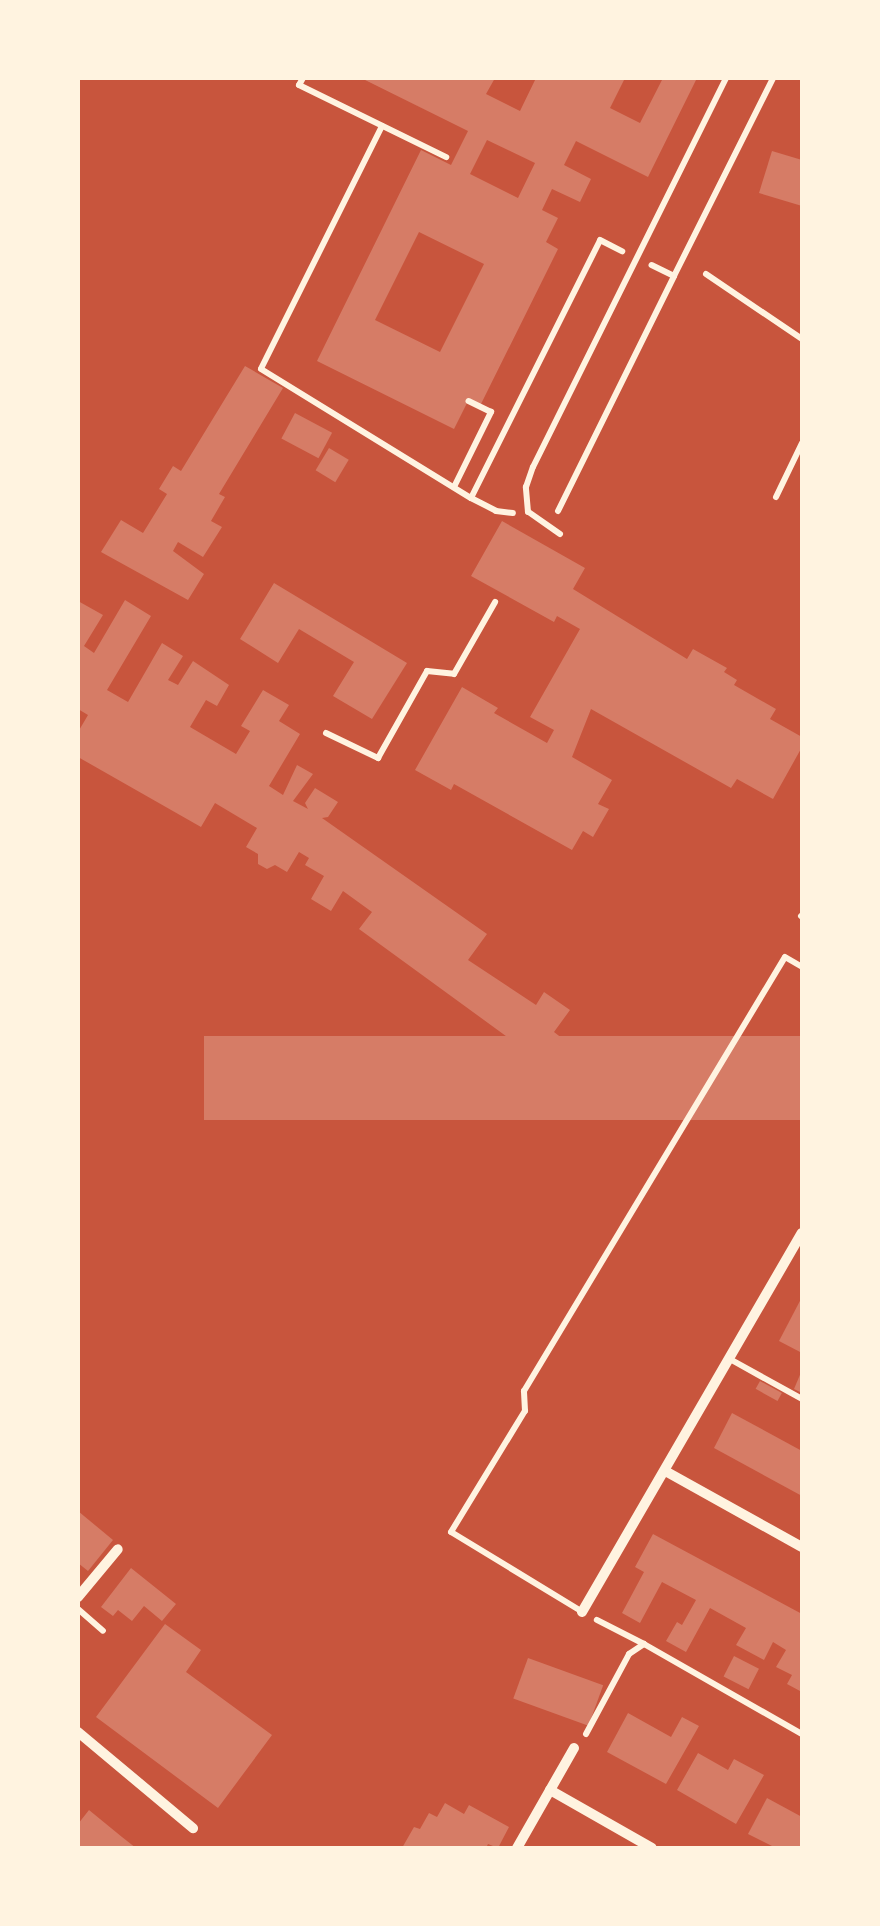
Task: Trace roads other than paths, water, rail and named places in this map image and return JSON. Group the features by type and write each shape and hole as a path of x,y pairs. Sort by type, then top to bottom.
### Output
{"street":[{"path":"582,1612 667,1472 727,1357 802,1235"},
{"path":"667,1472 802,1546"},
{"path":"78,1597 118,1549"},
{"path":"78,1732 193,1828"},
{"path":"517,1848 574,1748"},
{"path":"550,1790 652,1848"}],"lane":[{"path":"560,534 536,520 525,502 532,467 726,78"},
{"path":"582,1612 451,1532 525,1412 524,1392 785,957 802,967"},
{"path":"727,1357 802,1399"},
{"path":"78,1609 104,1631"}]}
